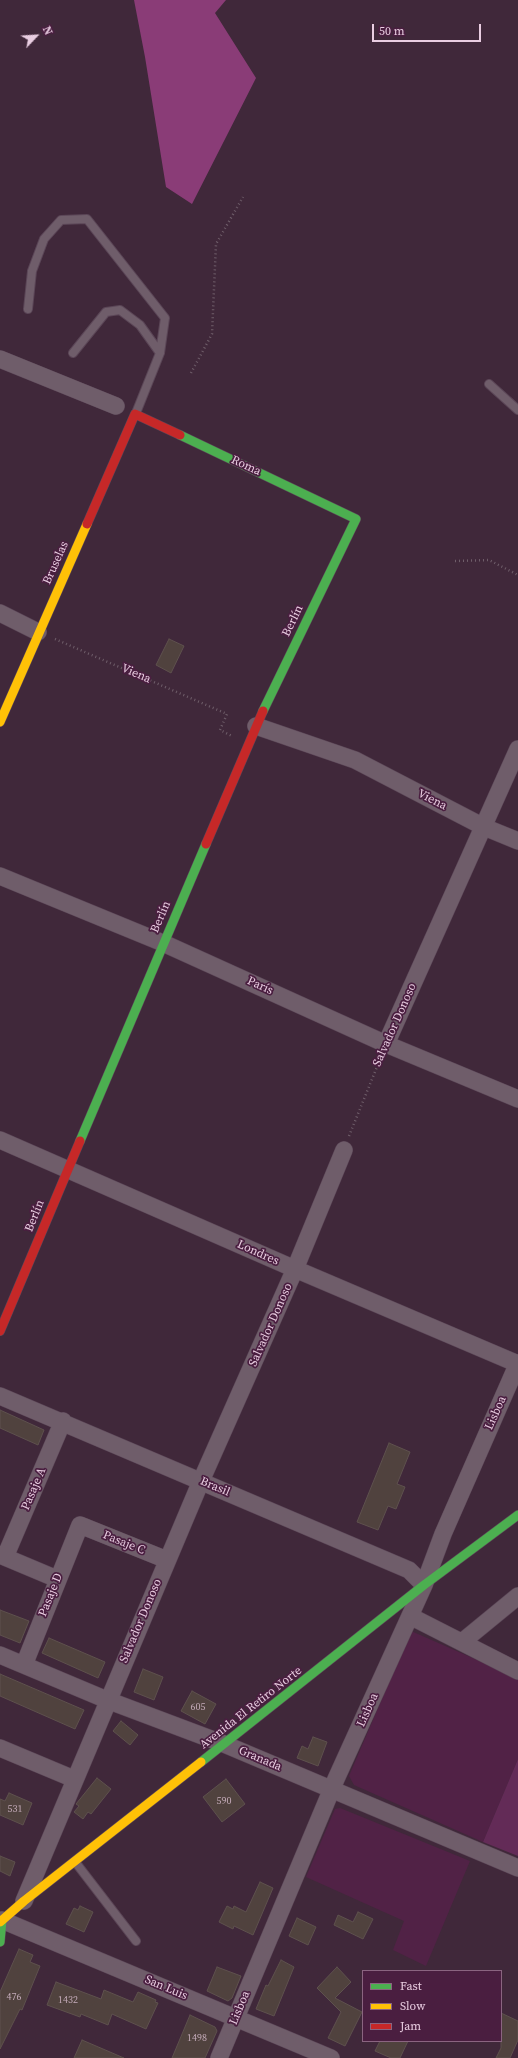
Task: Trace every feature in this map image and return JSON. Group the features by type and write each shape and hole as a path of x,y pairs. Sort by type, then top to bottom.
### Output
{"street":[{"path":"0,359 116,406"},
{"name":"Roma","path":"136,414 356,519"},
{"name":"Bruselas","path":"0,722 38,632 136,414"},
{"name":"Berlín","path":"0,1331 67,1169 248,743 356,519"},
{"path":"0,614 38,632"},
{"name":"Viena","path":"256,726 355,760 484,827 518,841"},
{"name":"Salvador Donoso","path":"386,1044 518,749"},
{"name":"París","path":"0,876 163,943 386,1044 518,1099"},
{"name":"Londres","path":"0,1140 295,1269 518,1363"},
{"name":"Salvador Donoso","path":"24,1901 107,1700 201,1481 295,1269 344,1150"},
{"name":"Lisboa","path":"219,2058 332,1789 424,1585 443,1534 518,1363"},
{"name":"Brasil","path":"0,1396 63,1421 409,1570 424,1585"},
{"name":"Pasaje A","path":"2,1556 44,1467 63,1421"},
{"name":"Avenida El Retiro Norte","path":"1,1921 24,1901 424,1585 518,1515"},
{"name":"Pasaje C","path":"80,1525 167,1560"},
{"name":"Pasaje D","path":"24,1665 57,1579 80,1525"},
{"path":"2,1556 57,1579"},
{"path":"462,1642 518,1596"},
{"path":"410,1616 518,1671"},
{"name":"Granada","path":"0,1655 107,1700 224,1744 518,1868"},
{"path":"0,1748 74,1779"},
{"path":"0,1942 2,1938 1,1921"},
{"name":"San Luis","path":"1,1921 331,2058"}],"lane":[{"path":"28,308 32,271 44,239 61,220 87,219 165,318 160,353 136,414"},
{"path":"73,353 106,312 120,310 140,325 160,353"},
{"path":"489,384 518,410"},
{"path":"75,1862 136,1941"}],"path":[{"path":"191,373 212,334 216,244 243,197"},
{"path":"455,561 489,560 518,575"},
{"name":"Viena","path":"38,632 227,714 220,730 248,743"},
{"name":"Salvador Donoso","path":"344,1150 386,1044"}],"shaded area":[{"path":"134,0 226,0 215,13 256,78 192,204 166,187 145,57"},
{"path":"411,1631 518,1678 518,1759 483,1842 354,1785 349,1776"},
{"path":"518,1759 518,1856 483,1842"},
{"path":"340,1808 470,1861 426,1966 393,1950 404,1921 306,1877 335,1809"}],"building":[{"path":"169,639 184,646 171,673 156,665"},
{"path":"0,1410 44,1430 38,1445 0,1428"},
{"path":"389,1443 410,1452 397,1484 405,1487 396,1509 388,1506 378,1530 357,1522"},
{"path":"0,1610 29,1621 20,1643 0,1635"},
{"path":"49,1638 105,1662 98,1678 42,1653"},
{"path":"143,1669 163,1677 154,1700 134,1692"},
{"path":"0,1674 84,1710 75,1729 0,1696"},
{"path":"192,1691 216,1704 205,1724 181,1711"},
{"path":"121,1721 138,1735 130,1745 113,1731"},
{"path":"313,1737 327,1742 318,1766 297,1758 302,1746 308,1749"},
{"path":"97,1778 111,1789 91,1814 88,1812 83,1819 74,1812 79,1806 76,1804"},
{"path":"226,1779 245,1804 222,1822 203,1797"},
{"path":"9,1793 32,1803 23,1825 0,1815 0,1799 5,1801"},
{"path":"0,1856 15,1862 10,1876 0,1871"},
{"path":"260,1882 273,1888 253,1935 234,1926 233,1929 219,1922 227,1906 233,1909 234,1906 246,1912"},
{"path":"80,1906 93,1912 84,1932 66,1924 74,1908 78,1910"},
{"path":"358,1912 373,1919 363,1939 334,1925 338,1915 353,1922"},
{"path":"297,1918 316,1927 308,1945 289,1936"},
{"path":"19,1949 33,1955 30,1962 40,1966 22,2010 20,2009 0,2049 0,1992"},
{"path":"281,1960 294,1967 274,2016 256,2009 266,1985 268,1986"},
{"path":"217,1967 241,1976 232,1998 228,2001 207,1991"},
{"path":"337,1967 351,1982 335,1998 362,2012 345,2046 328,2038 341,2012 317,1988"},
{"path":"56,1982 101,1999 104,1990 133,2002 138,1992 156,2000 155,2002 158,2003 146,2029 112,2014 108,2025 81,2014 80,2017 47,2005"},
{"path":"502,2013 518,2021 518,2040 510,2058 496,2058 501,2048"},
{"path":"190,2015 215,2027 217,2031 205,2058 172,2058"},
{"path":"82,2040 124,2058 74,2058"},
{"path":"380,2042 408,2042 400,2058 391,2058 375,2051"}],"traffic: fast":[{"path":"180,435 356,519 263,711"},
{"path":"80,1141 206,844"},
{"path":"201,1762 424,1585 518,1515"},
{"path":"0,1942 2,1920"}],"traffic: slow":[{"path":"0,722 87,524"},
{"path":"0,1922 24,1901 201,1762"}],"traffic: jam":[{"path":"87,524 135,414 180,435"},
{"path":"206,844 263,711"},
{"path":"0,1331 80,1141"}]}
